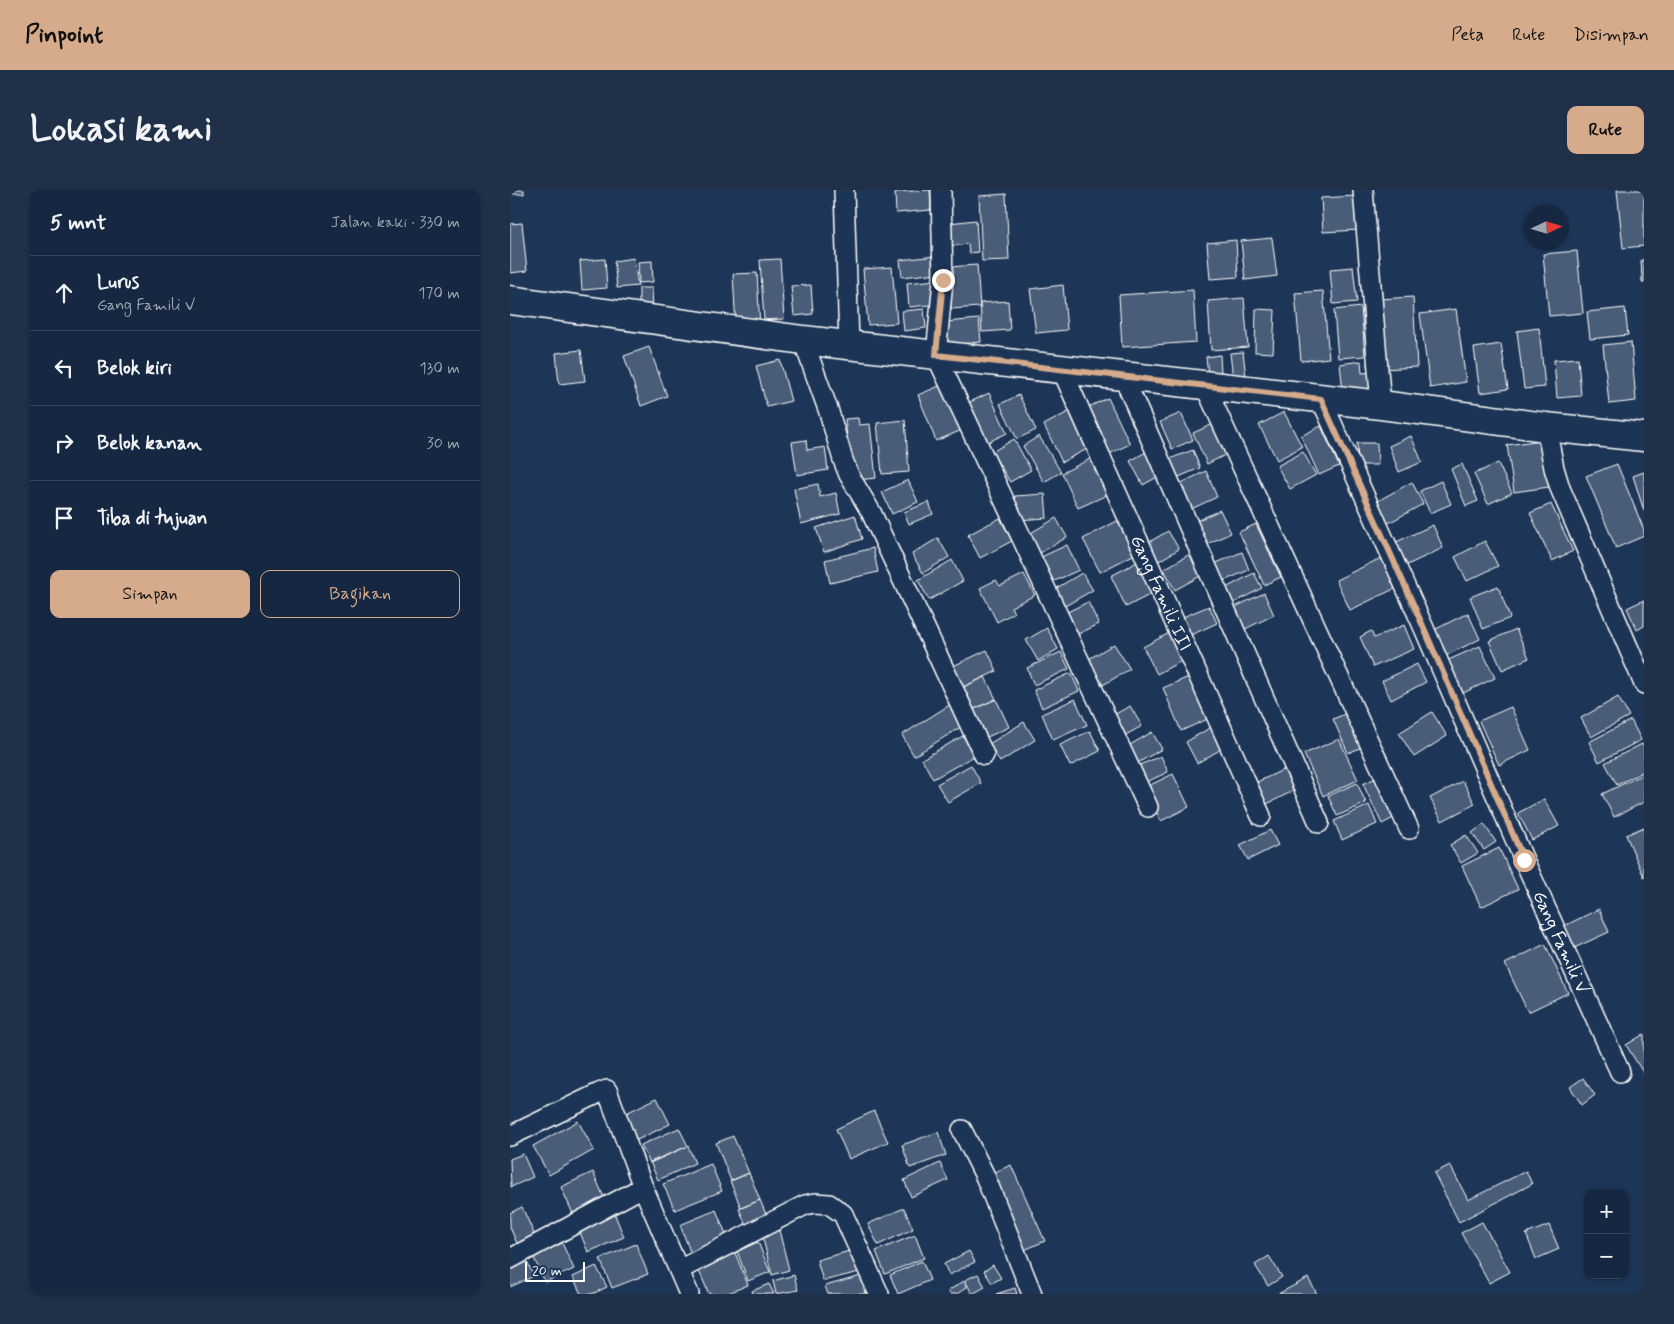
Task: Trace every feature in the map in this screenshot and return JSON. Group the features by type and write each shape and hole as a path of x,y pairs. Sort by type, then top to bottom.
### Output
{"main road":[{"path":"510,300 802,340 1381,405 1546,427 1644,437"}],"street":[{"path":"844,190 849,344"},
{"path":"941,190 943,280 936,355 1148,807"},
{"path":"1363,190 1381,405"},
{"path":"802,340 849,475 871,512 984,755"},
{"name":"Gang Famili III","path":"1062,370 1261,816"},
{"path":"1123,376 1319,823"},
{"path":"1205,386 1409,829"},
{"name":"Gang Famili V","path":"1321,399 1423,626 1524,860 1620,1072"},
{"path":"1546,427 1560,488 1644,684"},
{"path":"510,1136 608,1090 643,1187 689,1294"},
{"path":"962,1130 985,1176 1032,1294"},
{"path":"510,1259 643,1187"},
{"path":"679,1270 805,1205 816,1203 829,1204 843,1214 879,1294"}],"building":[{"path":"510,190 524,190 524,194 510,194"},
{"path":"930,190 931,210 896,213 895,192"},
{"path":"1617,190 1644,190 1644,246 1623,248"},
{"path":"1006,194 1009,260 982,261 979,196"},
{"path":"1356,196 1359,230 1323,232 1321,198"},
{"path":"976,220 978,252 969,253 968,244 951,246 949,223"},
{"path":"522,223 527,271 510,273 510,224"},
{"path":"1272,238 1277,276 1245,280 1241,241"},
{"path":"1236,240 1238,277 1210,279 1207,243"},
{"path":"1577,251 1583,313 1549,316 1543,254"},
{"path":"936,256 938,273 902,277 900,260"},
{"path":"634,258 638,286 617,288 614,261"},
{"path":"605,259 607,288 582,290 580,261"},
{"path":"780,259 784,319 764,320 760,260"},
{"path":"1641,260 1644,260 1644,282 1642,282"},
{"path":"652,261 653,282 639,283 638,262"},
{"path":"977,265 980,307 951,309 949,267"},
{"path":"892,267 897,323 868,325 863,269"},
{"path":"1353,267 1357,302 1333,304 1330,269"},
{"path":"757,273 760,327 736,328 733,274"},
{"path":"936,280 939,304 909,307 907,283"},
{"path":"811,285 813,314 794,316 791,286"},
{"path":"1063,285 1067,330 1036,333 1030,289"},
{"path":"639,288 652,288 653,310 639,311"},
{"path":"1193,290 1196,342 1122,347 1119,295"},
{"path":"1323,291 1329,358 1301,361 1295,293"},
{"path":"1413,297 1417,367 1383,369 1379,299"},
{"path":"1244,298 1248,347 1211,350 1208,301"},
{"path":"1008,301 1010,330 982,332 980,303"},
{"path":"1361,307 1365,356 1338,358 1334,310"},
{"path":"1625,308 1628,335 1590,339 1587,312"},
{"path":"924,309 926,328 904,331 902,311"},
{"path":"1256,309 1275,310 1273,353 1255,352"},
{"path":"1456,309 1466,382 1430,388 1420,314"},
{"path":"979,319 981,342 948,345 946,322"},
{"path":"1539,328 1545,387 1524,389 1517,331"},
{"path":"1631,342 1636,401 1609,404 1603,345"},
{"path":"1501,344 1508,389 1480,393 1474,348"},
{"path":"649,347 667,396 641,406 624,356"},
{"path":"581,350 585,381 559,384 556,353"},
{"path":"1243,352 1246,377 1233,379 1230,353"},
{"path":"1220,355 1221,372 1208,374 1206,357"},
{"path":"1578,358 1581,396 1557,398 1554,360"},
{"path":"780,360 791,401 767,407 756,366"},
{"path":"1361,361 1362,373 1372,372 1374,388 1343,391 1340,364"},
{"path":"944,384 962,430 936,441 918,395"},
{"path":"989,393 1007,433 986,443 968,403"},
{"path":"1019,395 1036,430 1017,439 1000,404"},
{"path":"1108,398 1130,444 1105,456 1084,409"},
{"path":"1070,411 1089,448 1062,462 1044,425"},
{"path":"1284,412 1302,447 1277,460 1259,425"},
{"path":"1181,413 1193,440 1172,449 1160,422"},
{"path":"858,418 859,425 870,424 876,478 858,480 857,466 850,466 845,419"},
{"path":"905,420 909,472 882,474 877,423"},
{"path":"1213,424 1227,454 1207,464 1193,433"},
{"path":"1321,426 1339,466 1319,475 1301,436"},
{"path":"1039,436 1061,472 1044,482 1023,446"},
{"path":"1411,436 1422,462 1399,472 1389,446"},
{"path":"1014,439 1031,470 1010,482 992,452"},
{"path":"806,440 807,450 825,447 828,470 797,475 792,442"},
{"path":"1542,440 1549,487 1514,492 1507,445"},
{"path":"1357,443 1377,443 1378,465 1358,465"},
{"path":"1193,450 1200,468 1174,479 1167,460"},
{"path":"1146,452 1159,476 1143,485 1130,461"},
{"path":"1303,452 1316,475 1290,489 1277,466"},
{"path":"1090,459 1107,495 1078,508 1062,473"},
{"path":"1498,463 1512,493 1488,504 1474,474"},
{"path":"1462,464 1478,501 1466,506 1451,469"},
{"path":"1617,464 1644,530 1644,536 1616,548 1586,476"},
{"path":"1206,471 1217,497 1189,510 1177,485"},
{"path":"1644,472 1644,511 1633,476"},
{"path":"908,480 918,502 892,514 882,492"},
{"path":"1441,481 1451,504 1430,513 1420,491"},
{"path":"1412,482 1423,504 1385,525 1374,503"},
{"path":"818,484 820,497 836,493 840,514 801,524 794,489"},
{"path":"1045,494 1047,518 1016,520 1015,496"},
{"path":"929,502 933,514 909,524 904,512"},
{"path":"1551,504 1573,551 1552,561 1530,513"},
{"path":"1220,510 1231,533 1205,545 1194,522"},
{"path":"855,515 862,539 824,552 816,528"},
{"path":"1000,518 1012,541 980,558 968,535"},
{"path":"1056,518 1067,537 1040,553 1029,534"},
{"path":"1119,520 1137,553 1100,572 1083,539"},
{"path":"1256,524 1281,577 1264,585 1239,532"},
{"path":"1433,525 1443,548 1403,567 1392,544"},
{"path":"1168,531 1179,549 1157,562 1146,544"},
{"path":"938,538 949,557 923,573 912,554"},
{"path":"1485,541 1498,566 1467,581 1455,557"},
{"path":"1067,545 1079,570 1050,583 1039,558"},
{"path":"873,548 878,572 830,583 825,560"},
{"path":"1242,552 1249,570 1221,582 1214,564"},
{"path":"1190,554 1202,575 1175,590 1164,569"},
{"path":"1381,558 1396,588 1350,610 1336,580"},
{"path":"952,560 963,581 929,600 918,580"},
{"path":"1139,561 1155,592 1126,607 1111,576"},
{"path":"1082,573 1093,590 1065,606 1055,589"},
{"path":"1254,573 1262,588 1232,604 1224,589"},
{"path":"1024,574 1035,595 1011,607 1014,613 997,622 980,588 996,580 1000,586"},
{"path":"1498,586 1510,618 1483,629 1470,597"},
{"path":"1264,593 1274,615 1243,630 1233,608"},
{"path":"1644,600 1644,626 1637,630 1627,608"},
{"path":"1088,602 1099,624 1072,637 1061,615"},
{"path":"1209,606 1217,623 1191,635 1183,617"},
{"path":"1468,613 1480,639 1447,655 1434,630"},
{"path":"1404,625 1414,649 1373,667 1360,637 1371,631 1374,638"},
{"path":"1047,628 1058,649 1038,661 1026,640"},
{"path":"1516,629 1529,658 1502,670 1489,641"},
{"path":"1173,631 1187,658 1157,674 1143,647"},
{"path":"1114,644 1130,669 1103,685 1087,660"},
{"path":"1480,646 1495,678 1461,694 1446,661"},
{"path":"987,650 997,671 959,689 949,668"},
{"path":"1061,652 1069,669 1034,685 1027,668"},
{"path":"1417,664 1426,682 1391,700 1382,681"},
{"path":"1071,673 1079,691 1042,708 1034,690"},
{"path":"1191,676 1210,718 1181,731 1163,688"},
{"path":"985,677 996,699 970,711 959,689"},
{"path":"1618,697 1629,716 1591,737 1581,718"},
{"path":"996,699 1009,727 983,739 970,711"},
{"path":"1075,699 1087,725 1053,740 1042,714"},
{"path":"951,704 964,725 914,756 902,735"},
{"path":"1130,706 1142,726 1122,737 1110,717"},
{"path":"1511,707 1530,750 1499,765 1479,721"},
{"path":"1352,711 1367,745 1348,753 1333,719"},
{"path":"1432,712 1447,736 1414,757 1399,733"},
{"path":"1631,720 1641,740 1599,762 1589,742"},
{"path":"1024,722 1035,740 1000,762 989,744"},
{"path":"1213,726 1225,747 1197,763 1186,742"},
{"path":"1090,731 1100,751 1070,766 1060,745"},
{"path":"1152,732 1162,749 1134,765 1125,748"},
{"path":"963,736 974,756 933,779 922,759"},
{"path":"1339,739 1358,780 1323,796 1304,754"},
{"path":"1642,744 1644,747 1644,771 1617,785 1605,763"},
{"path":"1161,756 1168,772 1142,784 1135,767"},
{"path":"971,765 981,783 948,802 937,784"},
{"path":"1285,769 1295,790 1263,806 1253,784"},
{"path":"1173,774 1189,807 1161,821 1144,788"},
{"path":"1644,774 1644,802 1614,817 1602,794"},
{"path":"1380,776 1399,815 1382,824 1363,784"},
{"path":"1463,781 1475,804 1442,821 1430,798"},
{"path":"1357,783 1366,803 1337,816 1328,796"},
{"path":"1544,799 1559,826 1532,840 1518,813"},
{"path":"1369,805 1377,824 1342,840 1334,821"},
{"path":"1484,824 1496,842 1484,850 1472,833"},
{"path":"1644,827 1644,877 1626,835"},
{"path":"1270,830 1278,845 1248,860 1240,845"},
{"path":"1466,835 1478,853 1461,863 1450,845"},
{"path":"1499,848 1518,889 1481,907 1462,866"},
{"path":"1599,909 1609,932 1572,949 1562,927"},
{"path":"1545,944 1568,993 1528,1012 1505,964"},
{"path":"1644,1034 1644,1074 1626,1045"},
{"path":"1583,1078 1595,1095 1582,1105 1570,1087"},
{"path":"657,1098 670,1124 635,1141 622,1115"},
{"path":"874,1111 888,1142 849,1159 836,1129"},
{"path":"578,1121 594,1150 549,1175 533,1146"},
{"path":"679,1128 688,1146 650,1163 641,1145"},
{"path":"938,1132 946,1155 910,1168 902,1145"},
{"path":"733,1136 749,1173 731,1181 716,1143"},
{"path":"688,1146 695,1163 658,1180 650,1162"},
{"path":"523,1154 533,1177 511,1187 510,1159"},
{"path":"940,1163 948,1180 911,1197 904,1180"},
{"path":"711,1164 722,1191 675,1210 663,1184"},
{"path":"1011,1165 1045,1241 1022,1251 988,1175"},
{"path":"1450,1165 1468,1200 1526,1171 1532,1184 1459,1222 1434,1173"},
{"path":"593,1172 606,1202 574,1216 561,1187"},
{"path":"749,1173 760,1200 741,1208 730,1181"},
{"path":"760,1200 768,1219 747,1227 739,1209"},
{"path":"522,1207 536,1238 518,1246 510,1227 510,1213"},
{"path":"904,1208 913,1229 878,1245 868,1224"},
{"path":"716,1210 728,1239 691,1254 680,1225"},
{"path":"615,1215 624,1237 588,1252 579,1230"},
{"path":"1482,1222 1510,1272 1489,1283 1461,1233"},
{"path":"1549,1225 1559,1249 1536,1259 1526,1234"},
{"path":"779,1230 789,1270 772,1275 762,1235"},
{"path":"915,1235 924,1258 885,1274 876,1251"},
{"path":"758,1242 770,1272 748,1281 737,1251"},
{"path":"562,1243 574,1269 545,1282 533,1256"},
{"path":"636,1244 648,1274 612,1288 600,1259"},
{"path":"733,1248 748,1285 726,1294 709,1294 696,1264"},
{"path":"853,1250 859,1272 823,1281 817,1260"},
{"path":"969,1251 975,1262 949,1275 944,1264"},
{"path":"1269,1256 1282,1277 1268,1286 1255,1265"},
{"path":"525,1258 534,1276 510,1287 510,1265"},
{"path":"922,1261 930,1280 898,1294 890,1275"},
{"path":"993,1265 1001,1278 992,1283 984,1271"},
{"path":"596,1266 607,1287 592,1294 581,1294 573,1277"},
{"path":"978,1274 985,1287 972,1294 965,1280"},
{"path":"794,1275 798,1290 776,1294 773,1281"},
{"path":"861,1276 865,1294 828,1294 825,1286"},
{"path":"1308,1278 1317,1294 1278,1294"},
{"path":"964,1281 967,1287 957,1294 950,1294 948,1291"},
{"path":"769,1284 774,1294 753,1294 752,1291"},
{"path":"1015,1288 1017,1294 996,1294"}],"route":[{"path":"943,280 936,355 1321,399 1423,626 1524,860"}]}
